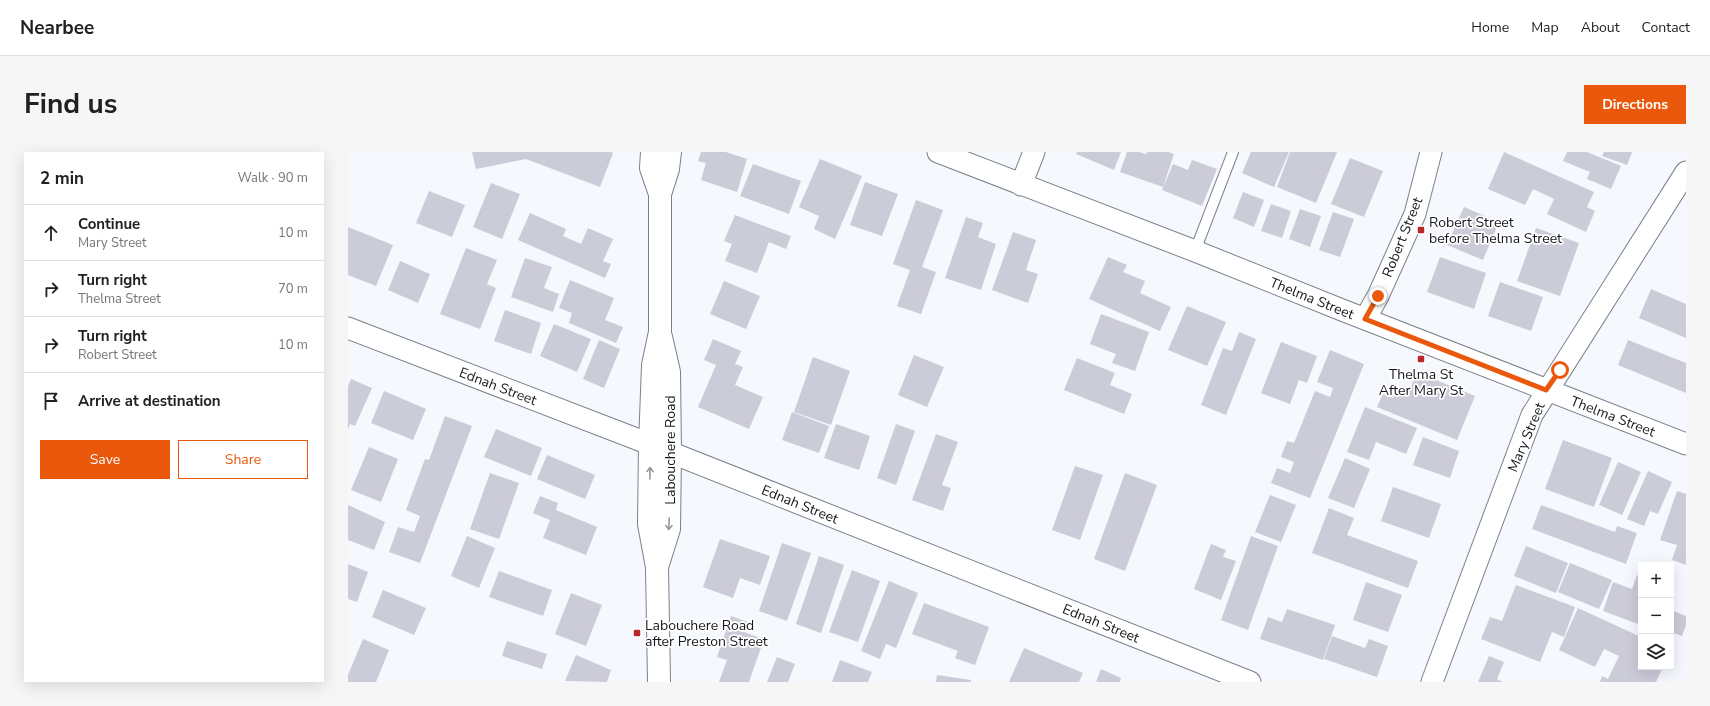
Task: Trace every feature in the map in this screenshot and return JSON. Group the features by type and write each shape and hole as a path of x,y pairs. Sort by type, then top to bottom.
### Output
{"main road":[{"name":"Labouchere Road","path":"652,152 651,168 660,194"},
{"name":"Labouchere Road","path":"659,682 657,567 649,524 650,444 653,365 660,332 660,194 668,169 670,152"},
{"name":"Labouchere Road","path":"657,567 669,528 670,453 670,372 660,332"}],"street":[{"name":"Thelma Street","path":"938,152 1195,251 1686,444"},
{"path":"1021,185 1034,152"},
{"name":"Robert Street","path":"1365,319 1384,284 1414,214 1431,152"},
{"name":"Mary Street","path":"1432,682 1532,415 1546,390 1686,172"},
{"name":"Ednah Street","path":"348,328 650,444 1250,682"}],"lane":[{"path":"1195,251 1233,152"}],"building":[{"path":"472,152 613,153 600,187 526,159 476,169"},
{"path":"701,152 726,152 747,159 737,192 701,180 706,163 698,161"},
{"path":"1077,152 1121,152 1114,170 1076,154"},
{"path":"1127,152 1139,152 1146,154 1147,152 1169,152 1174,154 1163,187 1120,172"},
{"path":"1251,152 1289,152 1274,187 1242,173"},
{"path":"1290,152 1337,152 1316,203 1277,187"},
{"path":"1504,152 1594,192 1587,207 1595,211 1586,232 1547,214 1554,199 1533,189 1525,205 1488,189"},
{"path":"1567,152 1587,152 1621,166 1611,189 1587,179 1590,172 1563,161"},
{"path":"1604,152 1632,152 1627,165 1602,156"},
{"path":"1350,158 1383,171 1364,217 1331,204"},
{"path":"820,159 862,176 835,239 814,229 819,216 799,207"},
{"path":"1192,160 1217,169 1202,206 1162,190 1173,164 1188,170"},
{"path":"753,164 801,181 789,214 740,196"},
{"path":"865,182 898,194 882,236 850,225"},
{"path":"491,183 520,194 502,239 473,227"},
{"path":"429,191 465,205 452,237 416,223"},
{"path":"1243,192 1264,200 1254,227 1233,218"},
{"path":"916,200 943,210 922,267 936,272 921,314 897,306 910,270 893,264"},
{"path":"1271,204 1291,211 1282,238 1261,231"},
{"path":"1464,207 1499,222 1483,260 1447,245"},
{"path":"1300,209 1321,216 1310,247 1289,239"},
{"path":"1333,212 1354,219 1340,257 1319,250"},
{"path":"530,213 566,229 563,236 581,244 588,228 613,239 603,261 611,264 605,278 518,240"},
{"path":"735,215 791,236 786,249 769,242 757,273 725,261 732,244 724,241"},
{"path":"966,217 983,223 978,237 996,244 981,290 945,278"},
{"path":"348,227 393,245 376,286 348,275"},
{"path":"1536,228 1579,243 1560,296 1517,281"},
{"path":"1013,232 1036,240 1026,270 1038,274 1028,303 992,290"},
{"path":"466,248 497,260 487,284 496,288 480,329 440,314"},
{"path":"1108,257 1127,265 1123,272 1145,281 1140,293 1171,307 1160,331 1089,299"},
{"path":"1440,257 1486,273 1474,309 1427,292"},
{"path":"525,258 552,267 544,288 559,294 553,312 511,297"},
{"path":"400,261 430,274 418,303 388,290"},
{"path":"570,280 614,298 605,320 623,327 616,343 569,323 572,313 559,308"},
{"path":"724,281 760,296 746,329 710,314"},
{"path":"1500,282 1543,297 1531,331 1488,316"},
{"path":"1651,289 1686,304 1686,338 1639,318"},
{"path":"1187,306 1226,322 1207,366 1168,350"},
{"path":"505,310 541,323 531,354 494,341"},
{"path":"1101,314 1149,332 1135,371 1112,363 1116,354 1090,344"},
{"path":"554,324 591,339 577,372 540,356"},
{"path":"1239,332 1256,339 1226,415 1201,405 1223,348 1232,351"},
{"path":"713,339 741,351 735,364 743,367 735,385 763,397 749,429 698,407 716,365 704,360"},
{"path":"599,340 620,349 604,388 583,379"},
{"path":"1628,340 1686,363 1686,393 1618,365"},
{"path":"1281,342 1317,356 1307,383 1299,380 1290,404 1261,393"},
{"path":"1330,350 1364,364 1310,498 1271,483 1277,468 1290,473 1294,462 1281,457 1287,441 1294,443 1315,391 1330,397 1333,388 1317,382"},
{"path":"914,355 944,367 927,407 898,395"},
{"path":"813,357 850,371 831,425 794,412"},
{"path":"1077,358 1115,373 1110,385 1132,394 1124,414 1064,390"},
{"path":"1417,372 1475,396 1457,440 1377,407 1383,394 1393,398 1398,387 1409,392"},
{"path":"351,379 372,388 355,426 350,424 348,429 348,386"},
{"path":"384,391 426,409 413,440 371,423"},
{"path":"1365,407 1417,428 1406,454 1376,442 1369,460 1347,452"},
{"path":"792,412 829,426 819,453 782,440"},
{"path":"445,416 472,426 420,563 389,552 398,527 414,532 420,516 406,510 425,459 429,460"},
{"path":"836,424 870,436 859,470 824,458"},
{"path":"896,424 915,431 896,485 877,478"},
{"path":"496,429 542,448 531,476 484,457"},
{"path":"936,434 958,442 942,485 951,488 943,511 912,500"},
{"path":"1423,437 1459,451 1450,478 1413,465"},
{"path":"1563,440 1612,458 1594,507 1545,489"},
{"path":"369,447 398,459 381,502 351,490"},
{"path":"547,455 595,475 585,499 537,479"},
{"path":"1345,458 1370,469 1354,508 1328,498"},
{"path":"1618,462 1641,472 1622,515 1599,505"},
{"path":"1075,466 1103,475 1080,540 1052,530"},
{"path":"1648,471 1672,482 1658,514 1650,511 1644,526 1627,519"},
{"path":"490,473 519,483 499,539 470,529"},
{"path":"1125,473 1157,485 1125,571 1094,559"},
{"path":"1393,487 1441,504 1429,538 1381,521"},
{"path":"1677,491 1686,494 1686,565 1672,560 1677,545 1660,540"},
{"path":"1270,495 1296,505 1281,542 1255,532"},
{"path":"540,496 558,503 556,510 597,527 586,555 543,538 550,520 533,513"},
{"path":"348,505 385,522 374,550 348,540"},
{"path":"1541,505 1615,532 1617,526 1637,533 1626,564 1532,529"},
{"path":"1329,508 1354,518 1347,535 1418,561 1408,588 1312,553"},
{"path":"467,536 495,548 479,588 451,576"},
{"path":"1251,536 1278,546 1248,630 1221,620"},
{"path":"720,539 770,556 760,585 740,578 733,598 703,587"},
{"path":"782,543 811,553 787,621 759,611"},
{"path":"1211,544 1226,550 1223,557 1236,561 1221,600 1194,589"},
{"path":"1526,546 1568,563 1556,593 1514,576"},
{"path":"819,556 844,565 821,633 796,624"},
{"path":"1570,563 1612,580 1599,609 1558,592"},
{"path":"348,564 368,572 357,602 348,599"},
{"path":"852,570 880,581 858,642 829,632"},
{"path":"499,571 552,590 543,616 489,597"},
{"path":"1637,575 1638,624 1603,611 1613,582 1632,589"},
{"path":"889,581 918,593 896,648 886,644 880,659 861,651"},
{"path":"1366,582 1402,595 1388,632 1353,620"},
{"path":"1516,585 1575,607 1564,637 1552,632 1540,662 1481,639 1490,617 1502,621"},
{"path":"383,590 426,608 414,635 372,617"},
{"path":"571,593 602,605 586,646 555,634"},
{"path":"924,603 989,627 975,665 955,658 958,651 912,634"},
{"path":"1578,608 1638,636 1638,670 1662,670 1656,682 1600,682 1602,676 1608,679 1619,656 1604,649 1595,667 1559,650"},
{"path":"1287,609 1335,625 1323,660 1260,639 1268,617 1282,622"},
{"path":"1674,611 1686,616 1686,625 1682,636 1674,633"},
{"path":"731,616 748,622 744,632 764,639 749,682 719,682 727,660 717,657"},
{"path":"1332,636 1365,648 1369,639 1388,646 1377,677 1324,659"},
{"path":"363,639 389,650 376,682 348,682 348,675"},
{"path":"507,641 547,654 542,669 502,656"},
{"path":"1024,648 1083,673 1079,682 1009,682"},
{"path":"576,655 611,670 607,682 565,681"},
{"path":"1489,656 1504,662 1497,679 1503,682 1478,682"},
{"path":"777,657 795,664 788,682 767,682"},
{"path":"840,660 872,672 868,682 832,682"},
{"path":"1101,669 1121,678 1120,682 1096,682"},
{"path":"937,675 971,680 971,682 936,682"}],"place":[{"name":"Robert Street before Thelma Street","path":"1421,230"},
{"name":"Thelma St After Mary St","path":"1421,359"},
{"name":"Labouchere Road after Preston Street","path":"637,633"}],"route":[{"path":"1378,296 1365,319 1546,390 1560,370"}]}
